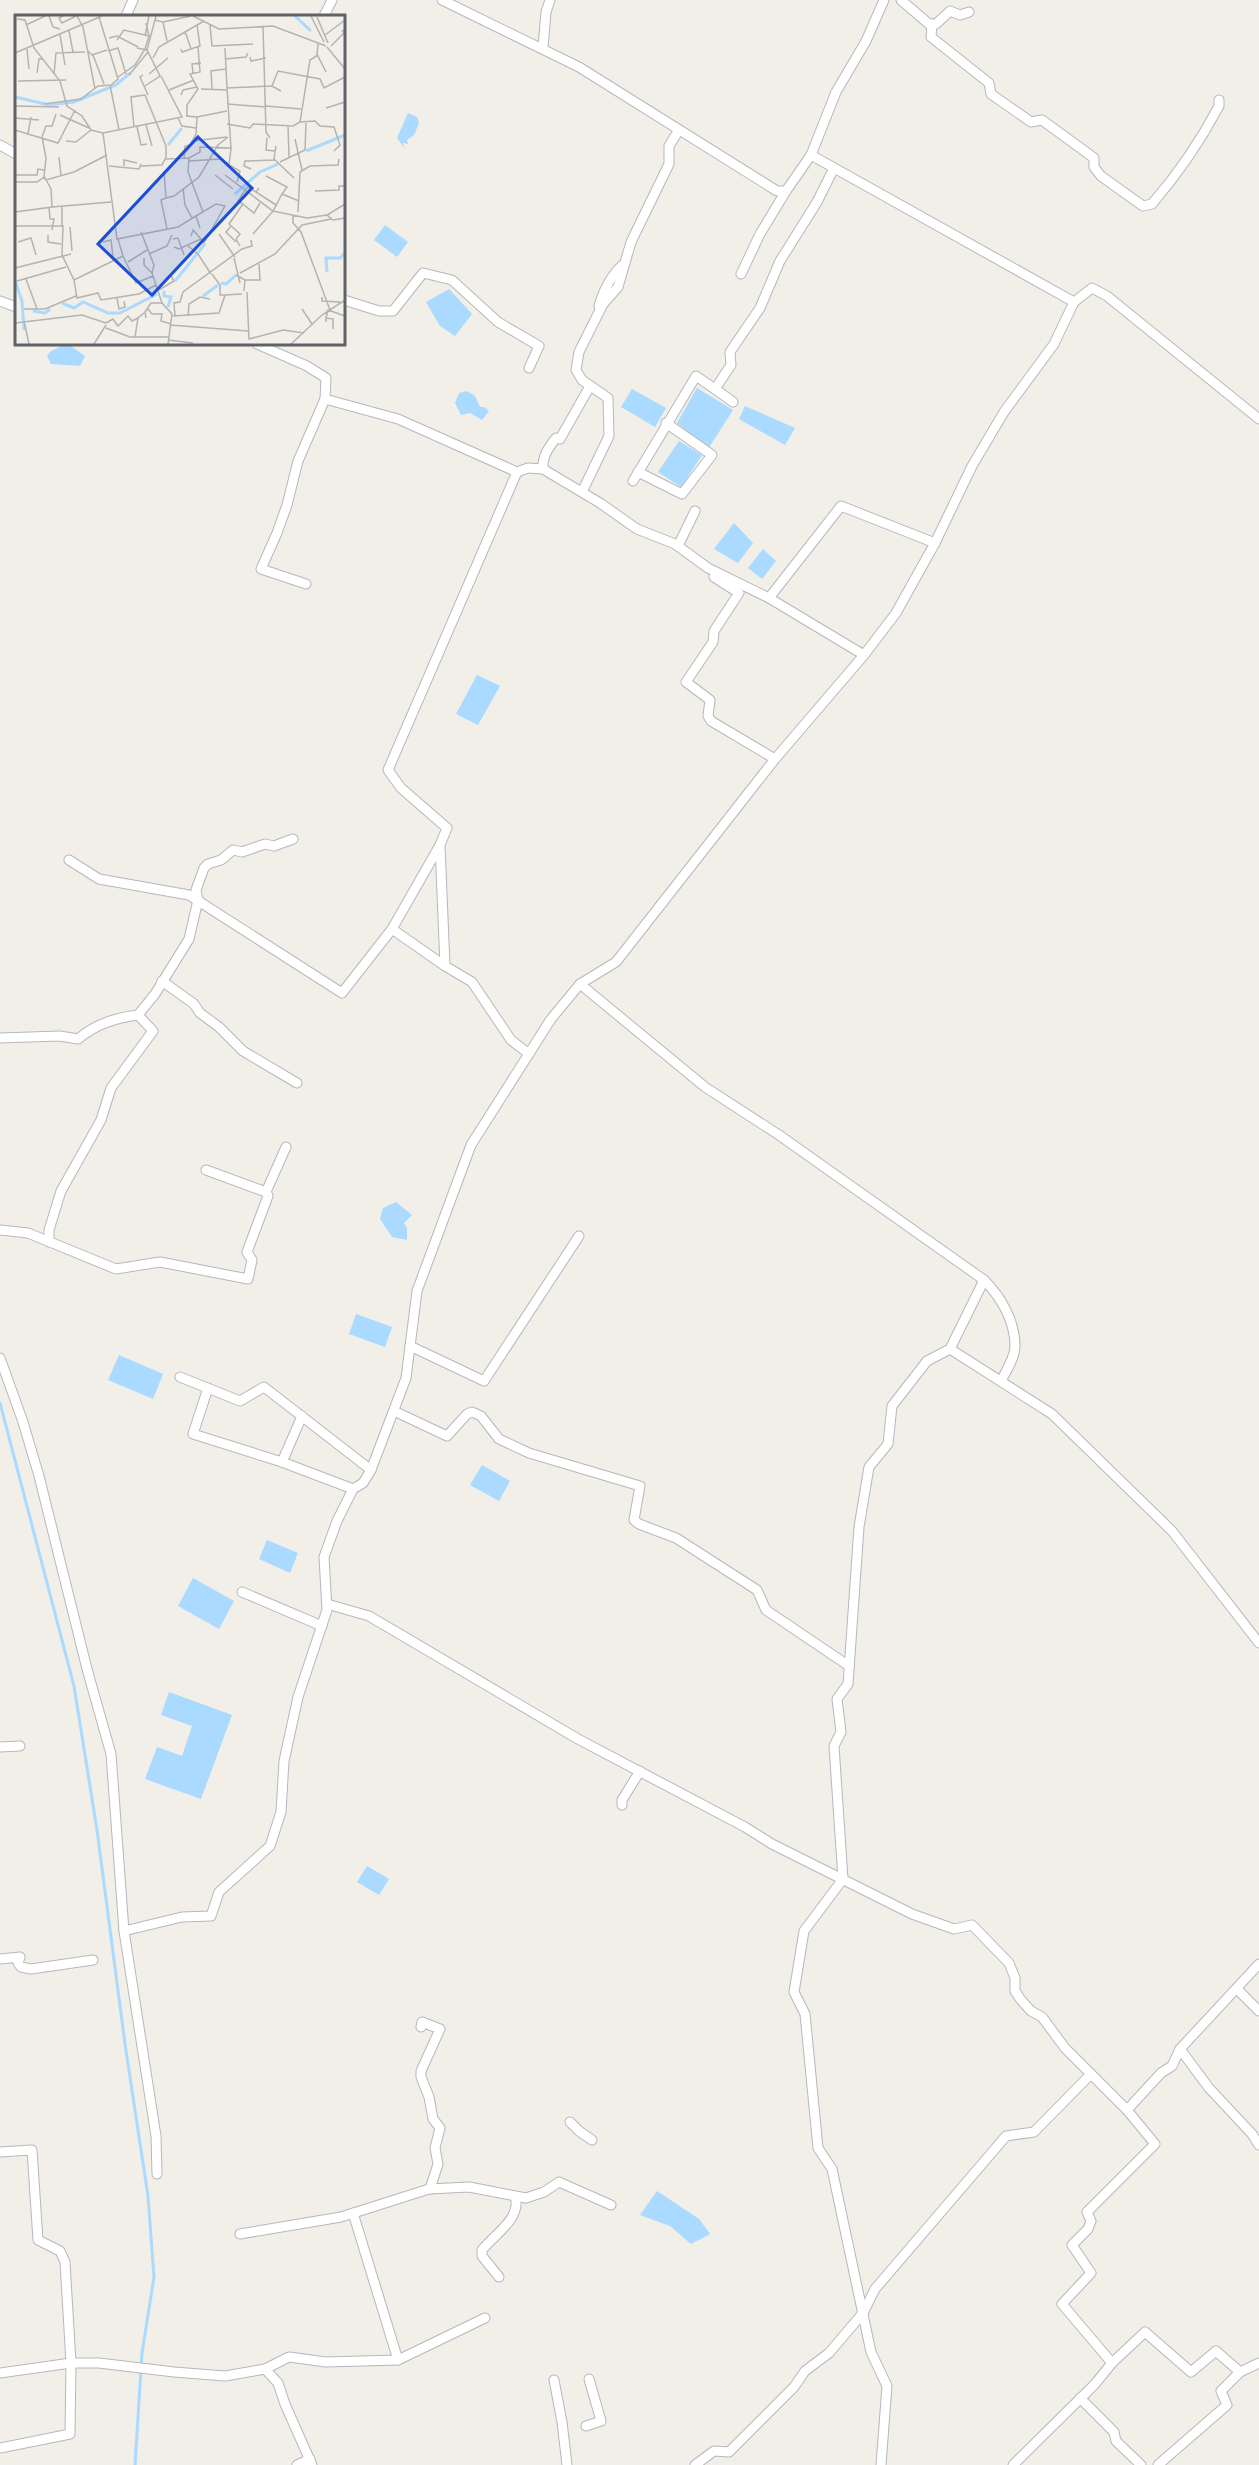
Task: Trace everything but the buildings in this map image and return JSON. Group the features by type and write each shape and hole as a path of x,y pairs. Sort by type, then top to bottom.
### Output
{"street":[{"path":"126,15 133,0"},
{"path":"324,15 332,0"},
{"path":"442,0 579,67 777,191 786,191"},
{"path":"543,48 546,12 550,0"},
{"path":"741,274 760,234 811,155 836,93 866,41 884,0"},
{"path":"901,0 922,20 932,24 936,24 950,11 960,15 969,12"},
{"path":"932,24 932,37 989,83 992,94 1031,122 1042,120 1054,127 1094,158 1094,167 1101,176 1143,206 1152,204 1169,183 1215,112 1219,100"},
{"path":"582,492 609,436 608,398 582,380 576,370 579,352 603,304 618,287 631,242 669,164 669,146 678,130"},
{"path":"0,145 15,153"},
{"path":"811,155 1074,302"},
{"path":"715,389 731,365 730,352 760,308 780,261 817,202 834,168"},
{"path":"345,300 379,311 393,311 423,273 452,280 498,322 539,346 529,368"},
{"path":"124,1931 182,1917 211,1916 219,1892 270,1846 281,1812 284,1761 298,1697 327,1604 324,1557 352,1489 363,1483 371,1470 406,1378 417,1291 471,1144 551,1019 580,984 616,962 775,759 896,613 935,543 972,466 1004,412 1054,344 1074,302 1092,288 1107,296 1259,419"},
{"path":"0,301 15,307"},
{"path":"259,345 307,366 326,378 325,399 298,461 278,533 261,569 306,584"},
{"path":"633,481 696,376 733,402"},
{"path":"543,469 542,460 556,438 560,439 590,386"},
{"path":"325,399 398,419 517,472 528,468 543,469 637,529 678,546 716,572 769,598 864,654"},
{"path":"639,472 682,494 712,455 666,423"},
{"path":"69,860 99,879 179,892 198,900 342,993 392,929 440,845 447,828 401,788 388,770 517,472"},
{"path":"769,598 841,506 935,543"},
{"path":"678,546 695,512"},
{"path":"716,572 706,571 739,593 714,631 713,642 686,682 710,700 708,716 711,721 775,759"},
{"path":"0,1038 60,1036 78,1039 88,1030 113,1019 138,1015 189,939 198,900 196,890 208,864 221,860 233,850 242,852 265,844 274,846 293,839"},
{"path":"440,845 445,966"},
{"path":"392,929 472,982 511,1040 529,1054"},
{"path":"162,981 194,1004 200,1013 243,1050 297,1083"},
{"path":"580,984 705,1087 779,1135 984,1280 999,1295 1009,1316 1015,1348 1000,1381"},
{"path":"50,1242 49,1230 61,1191 101,1119 111,1088 153,1031 138,1015"},
{"path":"0,1230 28,1233 116,1269 160,1262 248,1279 252,1260 247,1252 268,1196 266,1192 286,1148"},
{"path":"206,1170 266,1192"},
{"path":"410,1346 484,1381 579,1236"},
{"path":"881,2465 887,2386 871,2352 832,2169 818,2148 805,2014 794,1992 804,1931 843,1879 834,1746 841,1732 837,1699 848,1684 859,1527 869,1467 888,1444 892,1406 927,1361 950,1349 984,1280"},
{"path":"950,1349 1052,1414 1172,1531 1259,1643"},
{"path":"0,1358 39,1476 87,1669 111,1754 124,1931 153,2114 157,2174"},
{"path":"180,1377 240,1401 264,1386 371,1470"},
{"path":"208,1388 193,1434 282,1462 352,1489"},
{"path":"394,1410 447,1436 467,1414 472,1412 481,1416 499,1439 529,1453 640,1486 634,1520 676,1538 757,1590 766,1610 849,1666"},
{"path":"282,1462 302,1416"},
{"path":"242,1592 322,1626"},
{"path":"327,1604 369,1616 578,1739 772,1844 912,1914 954,1929 972,1925 1010,1963 1016,1978 1016,1991 1021,2000 1031,2011 1042,2017 1052,2032 1127,2110 1155,2144 1087,2212 1091,2221 1088,2229 1072,2245 1091,2272 1062,2304 1113,2363"},
{"path":"0,1747 21,1746"},
{"path":"622,1805 622,1800 639,1771"},
{"path":"0,1959 20,1957 18,1963 21,1967 32,1969 93,1960"},
{"path":"1127,2110 1161,2073 1172,2066 1180,2049 1259,1964"},
{"path":"1237,1989 1259,2011"},
{"path":"421,2026 422,2022 440,2029 421,2072 433,2119 440,2128 435,2148 438,2164 430,2189"},
{"path":"1180,2049 1209,2088 1259,2145"},
{"path":"695,2465 714,2451 729,2452 794,2387 805,2371 829,2353 863,2313 875,2289 1006,2136 1034,2132 1090,2074"},
{"path":"570,2122 592,2140"},
{"path":"0,2152 32,2150 38,2240 60,2251 65,2262 71,2363 70,2433 0,2448"},
{"path":"240,2234 293,2227 353,2213 430,2189 469,2187 526,2198 544,2192 559,2182 611,2205"},
{"path":"499,2277 482,2256 482,2250 510,2222 517,2210 515,2196"},
{"path":"353,2213 398,2360"},
{"path":"0,2373 71,2363 99,2362 225,2376 265,2368 289,2357 326,2362 398,2360 485,2318"},
{"path":"1013,2465 1145,2332 1191,2372 1216,2351 1240,2372"},
{"path":"1158,2465 1227,2404 1221,2391 1240,2372 1259,2363"},
{"path":"265,2368 278,2384 311,2462 297,2465"},
{"path":"586,2426 601,2421 589,2379"},
{"path":"554,2380 567,2465"},
{"path":"1080,2398 1114,2432 1116,2441 1141,2465"}],"water":[{"path":"408,113 417,117 419,123 414,135 407,140 408,144 403,143 405,149 397,138"},
{"path":"385,225 408,242 397,257 374,240"},
{"path":"449,289 472,314 455,336 440,326 426,302"},
{"path":"69,345 85,356 80,366 51,364 47,356 51,351"},
{"path":"697,388 733,410 708,449 677,423"},
{"path":"632,389 666,408 655,427 621,407"},
{"path":"467,391 475,396 480,407 489,411 482,420 470,413 461,415 455,403 459,393"},
{"path":"745,406 795,428 785,445 739,419"},
{"path":"679,441 702,455 681,487 658,472"},
{"path":"734,523 753,543 738,563 714,549"},
{"path":"763,549 776,561 762,579 748,568"},
{"path":"477,675 500,686 478,725 456,714"},
{"path":"396,1202 412,1215 404,1223 407,1228 407,1240 392,1237 380,1219 383,1208"},
{"path":"356,1314 392,1327 385,1347 349,1334"},
{"path":"119,1355 163,1374 153,1399 108,1380"},
{"path":"482,1465 510,1481 499,1501 470,1485"},
{"path":"267,1540 298,1553 290,1573 259,1559"},
{"path":"193,1578 234,1601 219,1629 178,1606"},
{"path":"169,1692 232,1715 201,1799 145,1779 157,1747 182,1756 192,1726 161,1715"},
{"path":"367,1866 389,1879 379,1895 357,1882"},
{"path":"657,2191 699,2219 710,2234 691,2244 670,2226 640,2215"}],"waterway":[{"path":"0,1403 74,1686 97,1830 125,2044 148,2196 154,2277 142,2353 135,2465"}]}
